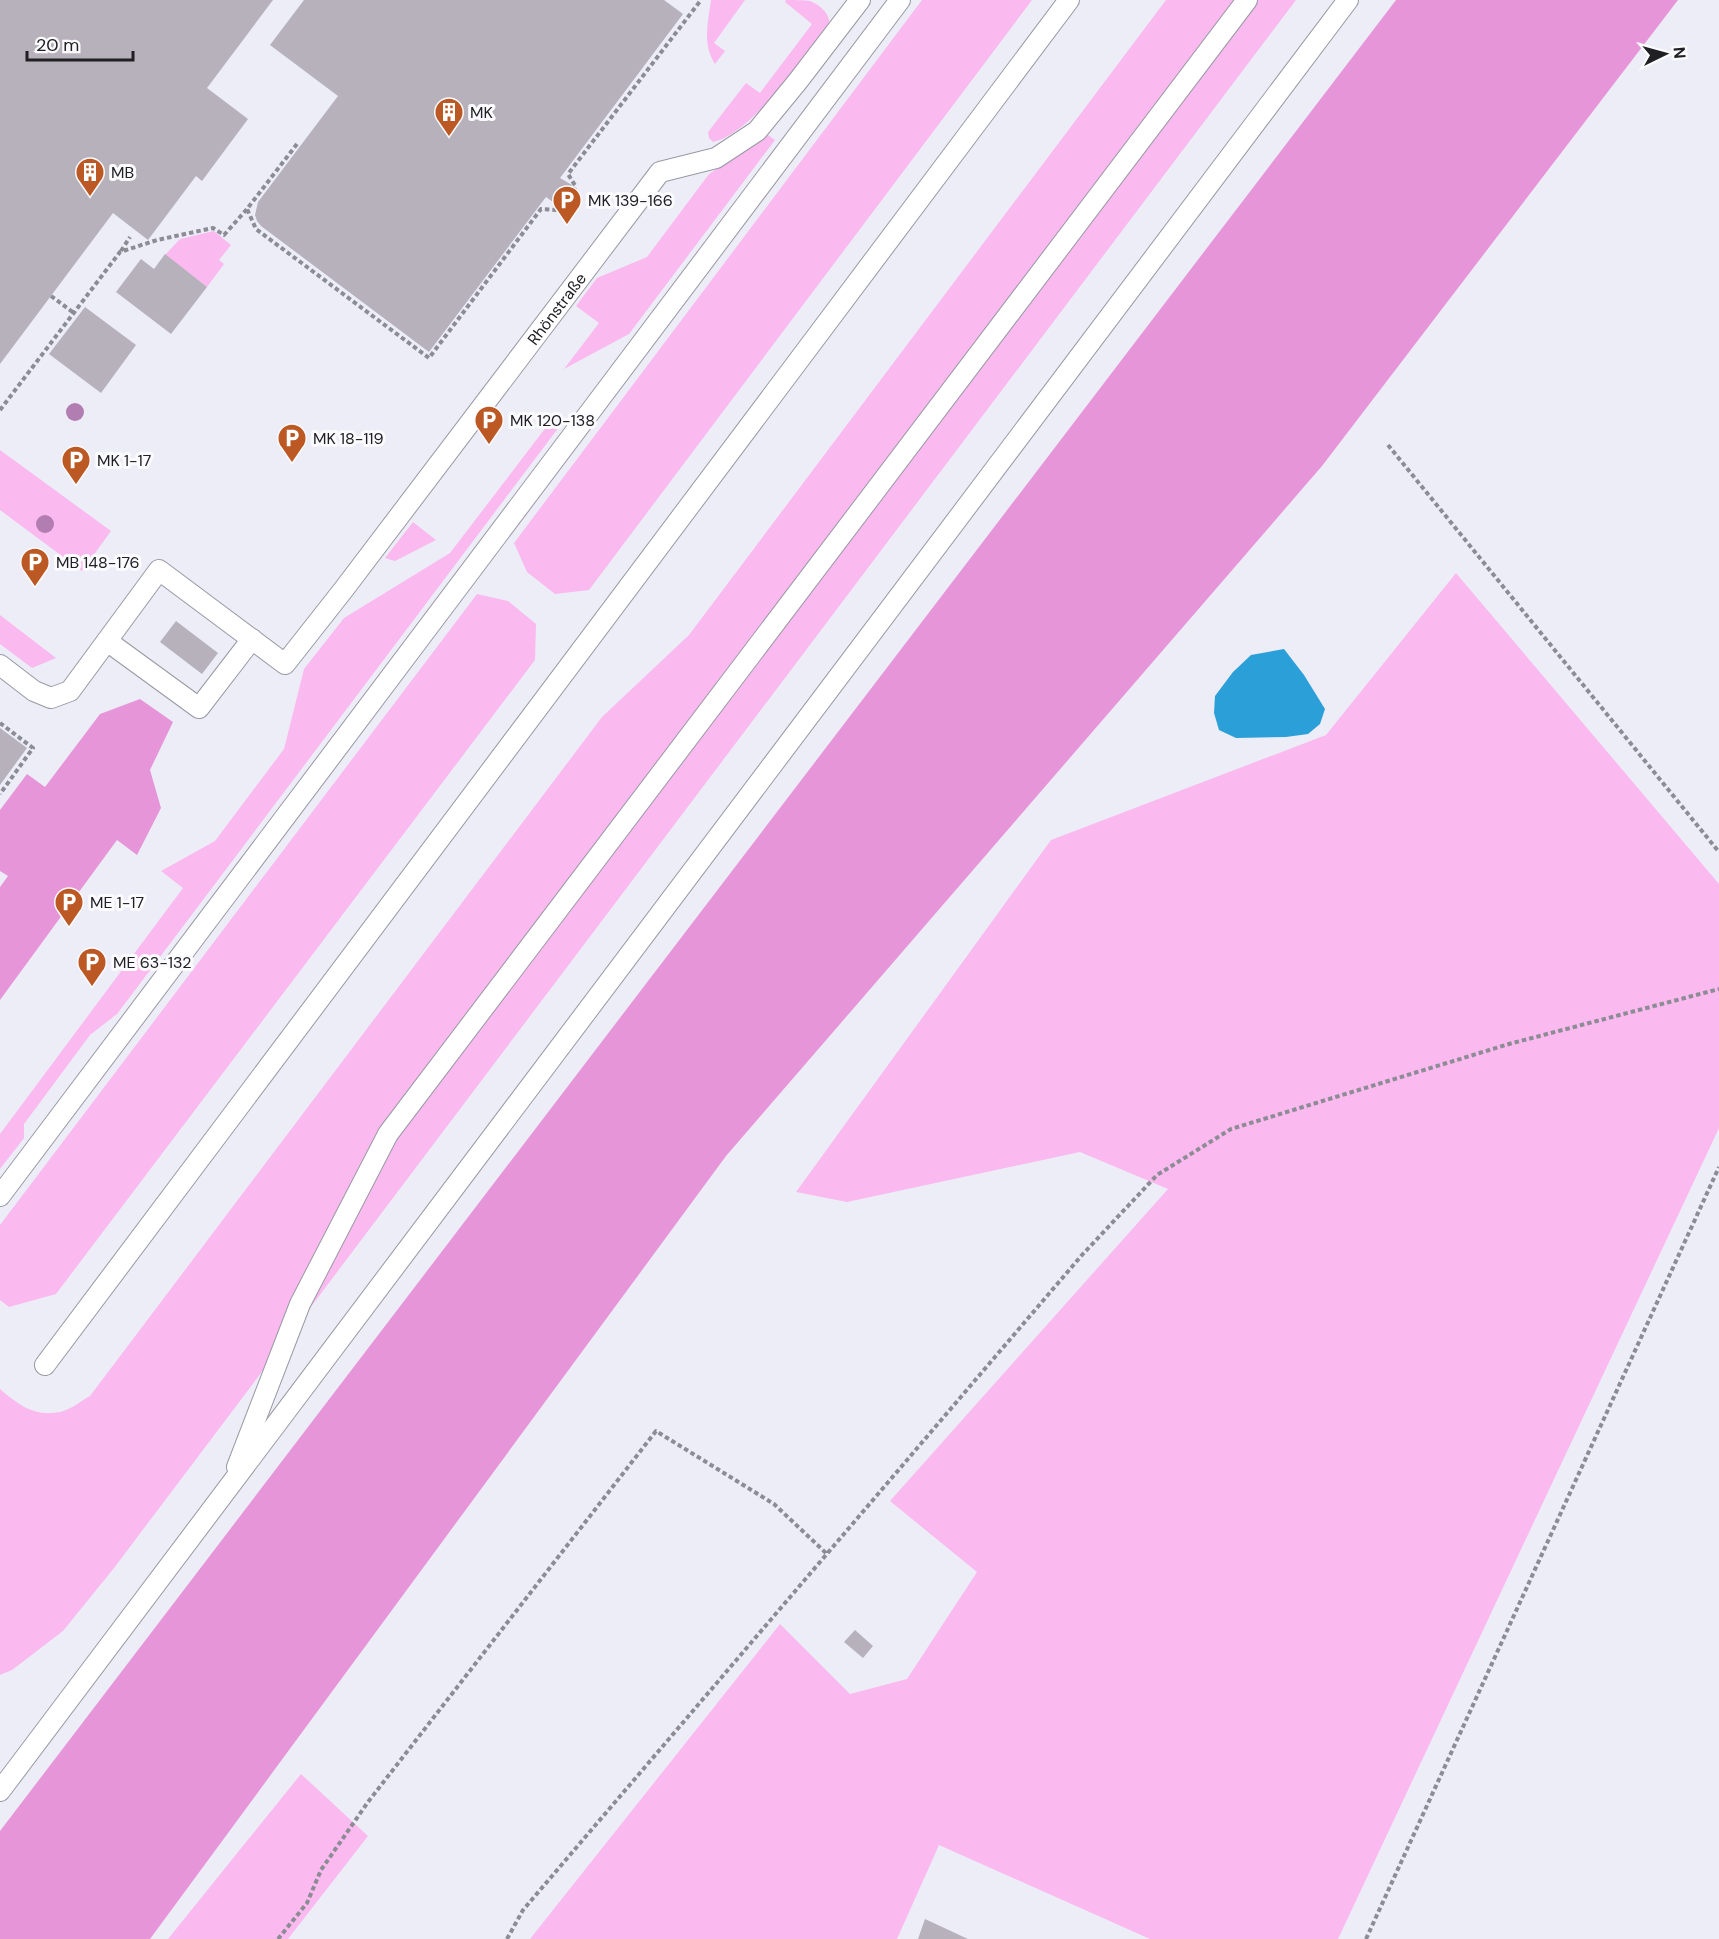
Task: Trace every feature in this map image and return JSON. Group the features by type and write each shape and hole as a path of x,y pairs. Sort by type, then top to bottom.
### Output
{"lane":[{"name":"Rhönstraße","path":"252,639 285,664 660,172 716,158 757,131 860,0"},
{"path":"0,1196 900,0"},
{"path":"45,1365 1069,0"},
{"path":"228,1490 300,1304 388,1134 1247,0"},
{"path":"0,1791 1348,0"},
{"path":"0,665 34,691 51,698 70,691 159,570 252,639 199,708 107,641"}],"path":[{"path":"247,209 256,229 429,358 541,208 559,210 576,187 568,174 701,0"},
{"path":"120,252 157,240 213,228 224,235 297,144"},
{"path":"0,410 130,237"},
{"path":"51,296 74,313"},
{"path":"1388,445 1719,852"},
{"path":"0,723 33,748 0,794"},
{"path":"507,1939 523,1910 1082,1255 1157,1175 1231,1130 1509,1044 1719,989"},
{"path":"1366,1939 1719,1167"},
{"path":"278,1939 307,1903 321,1870 368,1802 656,1431 774,1504 827,1554"}],"shaded area":[{"path":"711,0 745,0 714,43 725,51 715,64 707,41"},
{"path":"786,0 810,1 821,7 827,14 829,25 761,110 728,136 713,142 708,132 746,83 760,93 812,24 785,2"},
{"path":"922,0 1032,0 589,590 555,594 527,572 514,543"},
{"path":"1166,0 1296,0 114,1568 63,1631 12,1670 0,1675 0,1389 20,1405 42,1413 64,1411 90,1396 602,717 689,635"},
{"path":"1396,0 1678,0 1322,466 726,1156 150,1939 0,1939 0,1831"},
{"path":"768,135 775,140 629,334 564,369 599,323 576,306 597,278 647,257 709,174"},
{"path":"214,231 231,245 219,260 224,264 207,287 165,255 180,239"},
{"path":"550,422 562,423 117,1014 90,1035 24,1124 24,1138 0,1169 0,1134 183,888 161,871 215,841 284,749 304,669 344,618 450,553"},
{"path":"0,450 111,531 82,571 0,510"},
{"path":"413,522 436,540 395,561 385,558"},
{"path":"1456,573 1719,884 1719,1128 1338,1939 1150,1939 939,1845 897,1939 530,1939 780,1624 850,1694 907,1679 977,1572 890,1501 1168,1189 1080,1152 847,1202 796,1192 1051,840 1326,735"},
{"path":"477,594 508,601 536,624 535,660 56,1294 9,1307 0,1300 0,1225"},
{"path":"0,615 56,658 32,668 0,644"},
{"path":"140,699 173,722 150,770 161,808 137,855 117,840 0,1000 0,887 8,876 0,871 0,810 27,774 45,787 100,714"},
{"path":"301,1774 368,1836 288,1939 168,1939"}],"water":[{"path":"1284,649 1304,675 1325,709 1320,724 1308,734 1286,737 1236,738 1219,730 1214,713 1215,696 1233,672 1251,655"}],"building":[{"name":"MB","path":"0,0 273,0 207,88 248,119 202,181 196,176 148,240 113,213 0,364"},
{"name":"MK","path":"304,0 664,0 683,14 560,178 572,185 557,205 546,197 429,352 257,221 255,215 258,202 338,96 270,45"},
{"path":"165,254 207,287 171,334 116,292 141,259 154,269"},
{"path":"85,307 136,345 101,393 49,354"},
{"path":"176,621 218,653 202,674 160,642"},
{"path":"0,728 27,748 0,785"},
{"path":"855,1630 873,1646 863,1658 844,1642"},
{"path":"925,1919 968,1939 918,1939"}],"place":[{"name":"MK","path":"449,138"},
{"name":"MB","path":"90,198"},
{"name":"MK 139-166","path":"567,226"},
{"name":"MK 120-138","path":"489,446"},
{"name":"MK 18-119","path":"292,464"},
{"name":"MK 1-17","path":"76,486"},
{"name":"MB 148-176","path":"35,588"},
{"name":"ME 1-17","path":"69,928"},
{"name":"ME 63-132","path":"92,988"}]}
